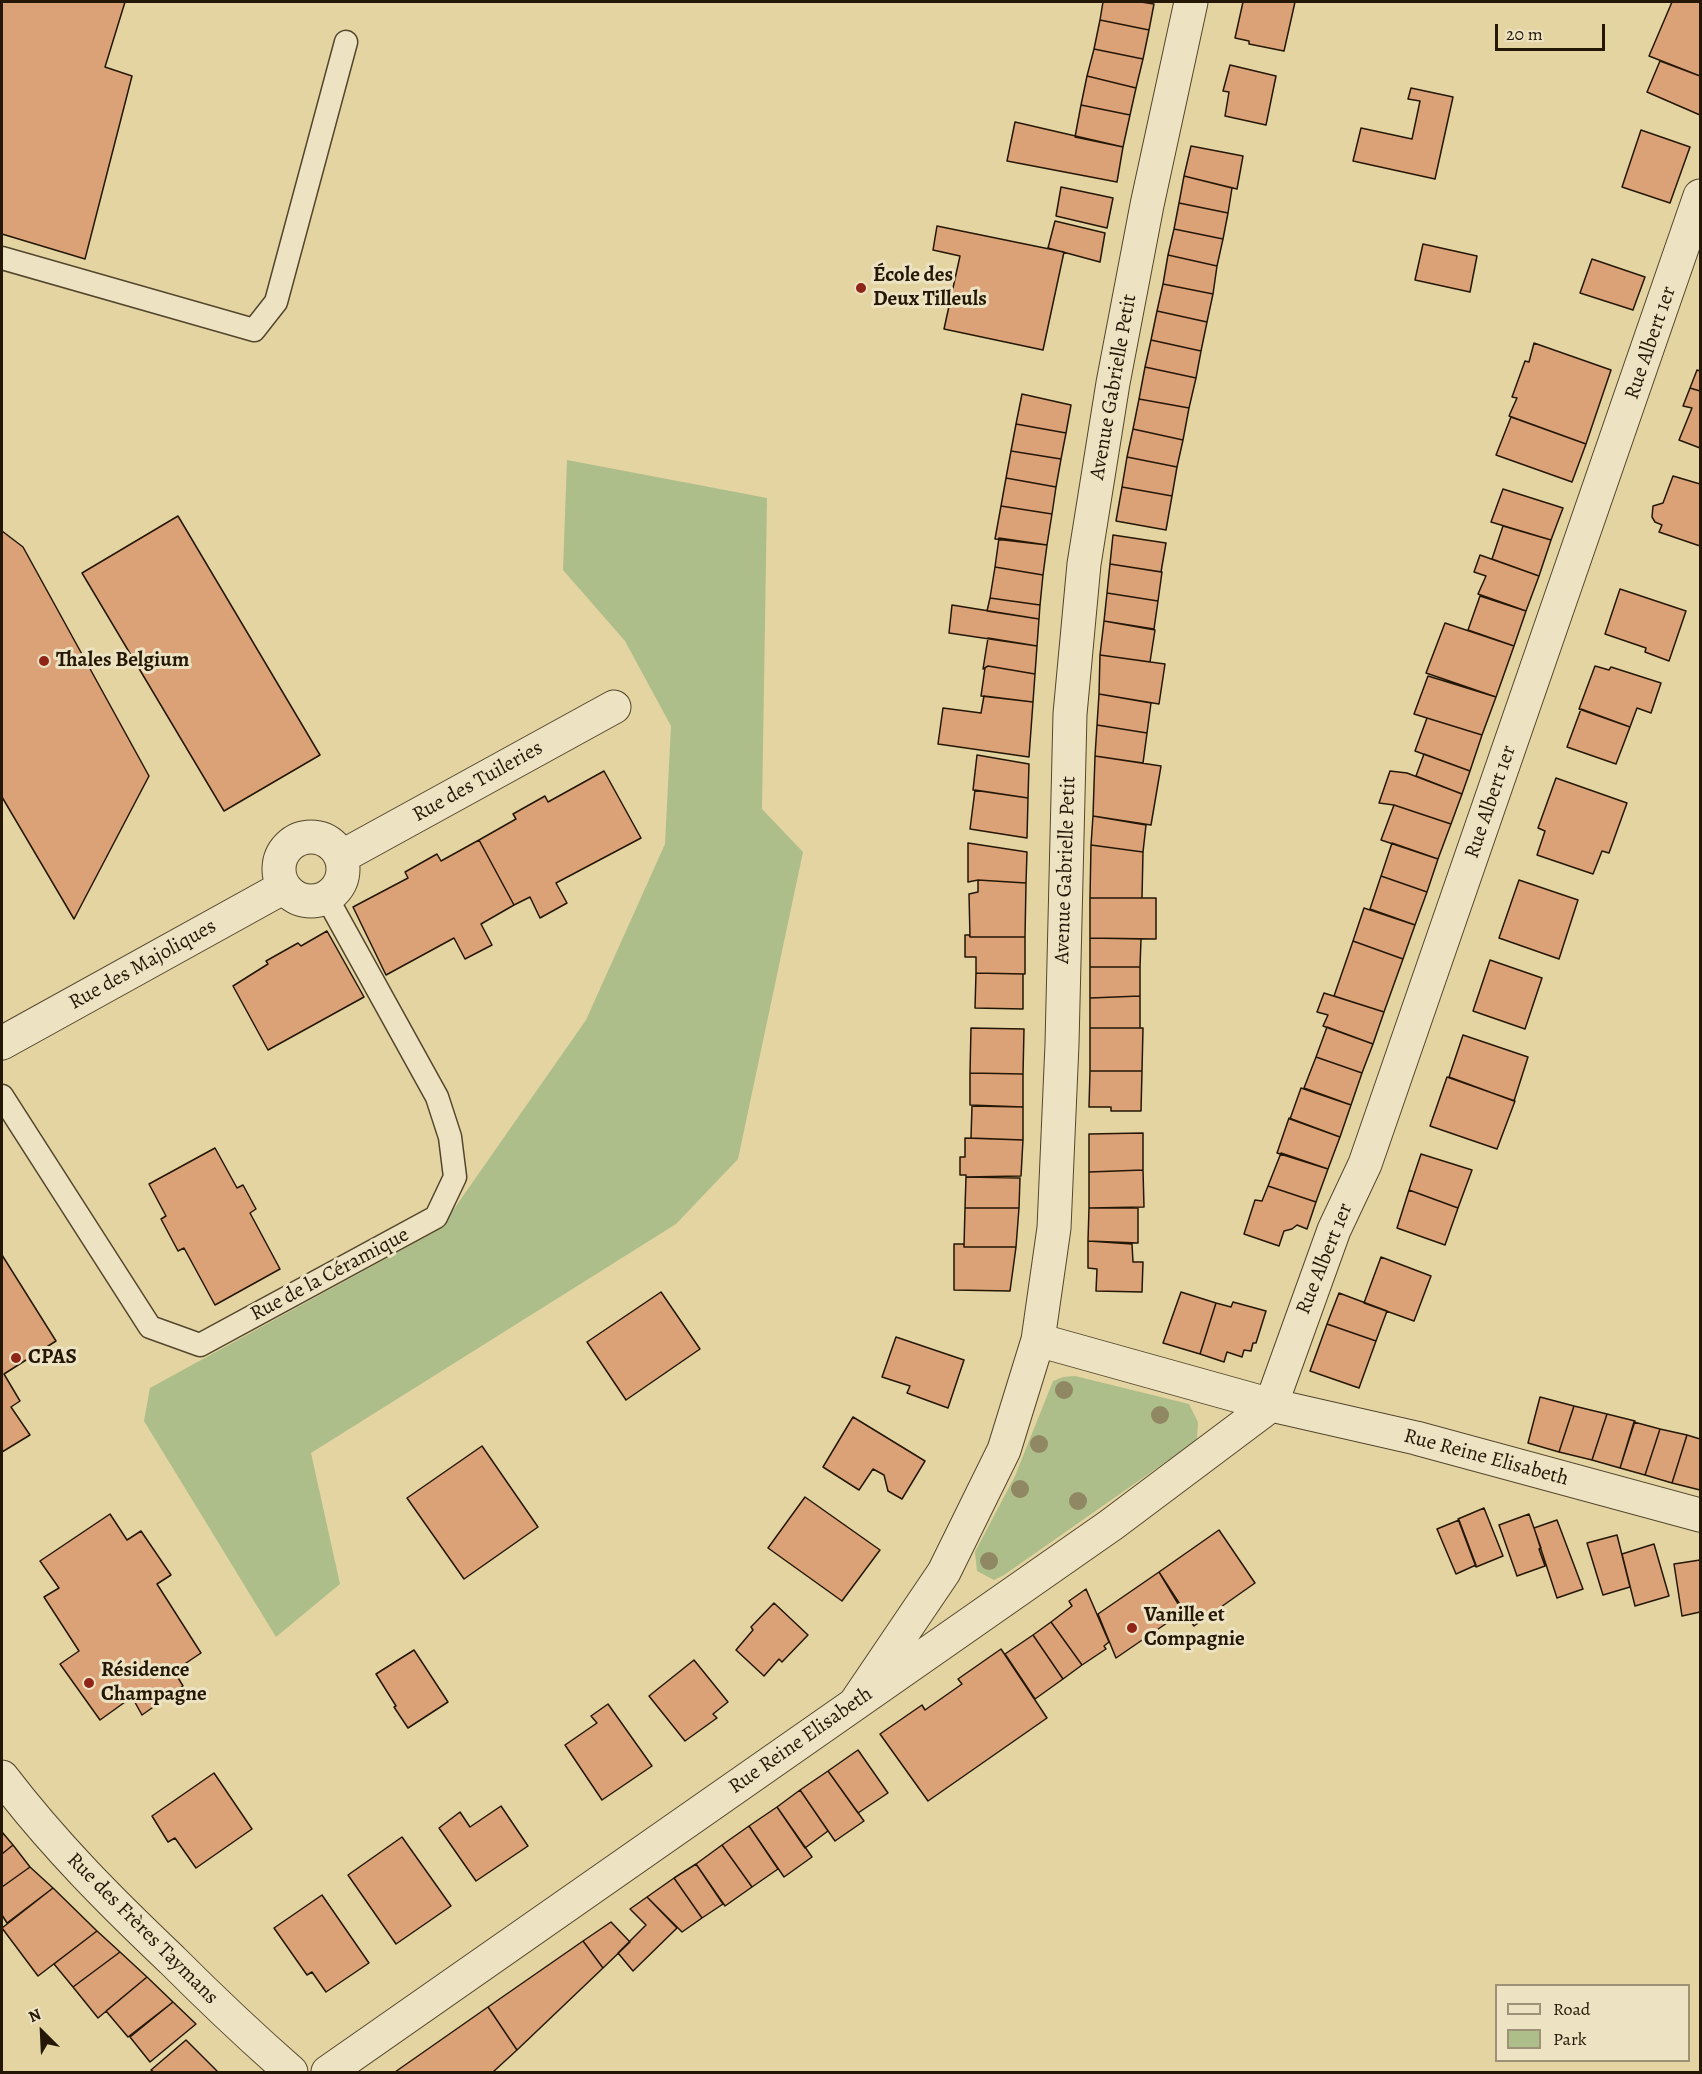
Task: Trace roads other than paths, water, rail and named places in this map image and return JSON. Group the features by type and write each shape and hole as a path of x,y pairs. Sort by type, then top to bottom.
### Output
{"street":[{"name":"Avenue Gabrielle Petit","path":"856,1702 949,1562 1004,1450 1038,1340 1054,1228 1062,1044 1071,714 1084,564 1113,383 1147,205 1191,2"},
{"name":"Rue Albert 1er","path":"1270,1405 1334,1230 1365,1164 1701,196"},
{"name":"Rue des Tuileries","path":"341,857 614,706"},
{"path":"314,837 325,840 335,847 341,857 344,869 342,880 327,898 315,902 303,901 292,896 284,887 279,876 279,864 283,852 296,841 314,837"},
{"name":"Rue des Majoliques","path":"2,1043 284,887"},
{"name":"Rue Reine Elisabeth","path":"1038,1340 1270,1405 1416,1438 1701,1515"},
{"name":"Rue Reine Elisabeth","path":"328,2073 1111,1525 1270,1405"},
{"name":"Rue des Frères Taymans","path":"2,1777 36,1821 95,1886 291,2073"}],"lane":[{"path":"2,258 254,330 276,302 345,42"},
{"name":"Rue de la Céramique","path":"2,1095 150,1327 200,1345 436,1217 455,1177 450,1137 437,1096 327,898"}],"place":[{"name":"École des Deux Tilleuls","path":"861,288"},
{"name":"Thales Belgium","path":"44,661"},
{"name":"CPAS","path":"16,1358"},
{"name":"Vanille et Compagnie","path":"1132,1628"},
{"name":"Résidence Champagne","path":"89,1683"}]}
